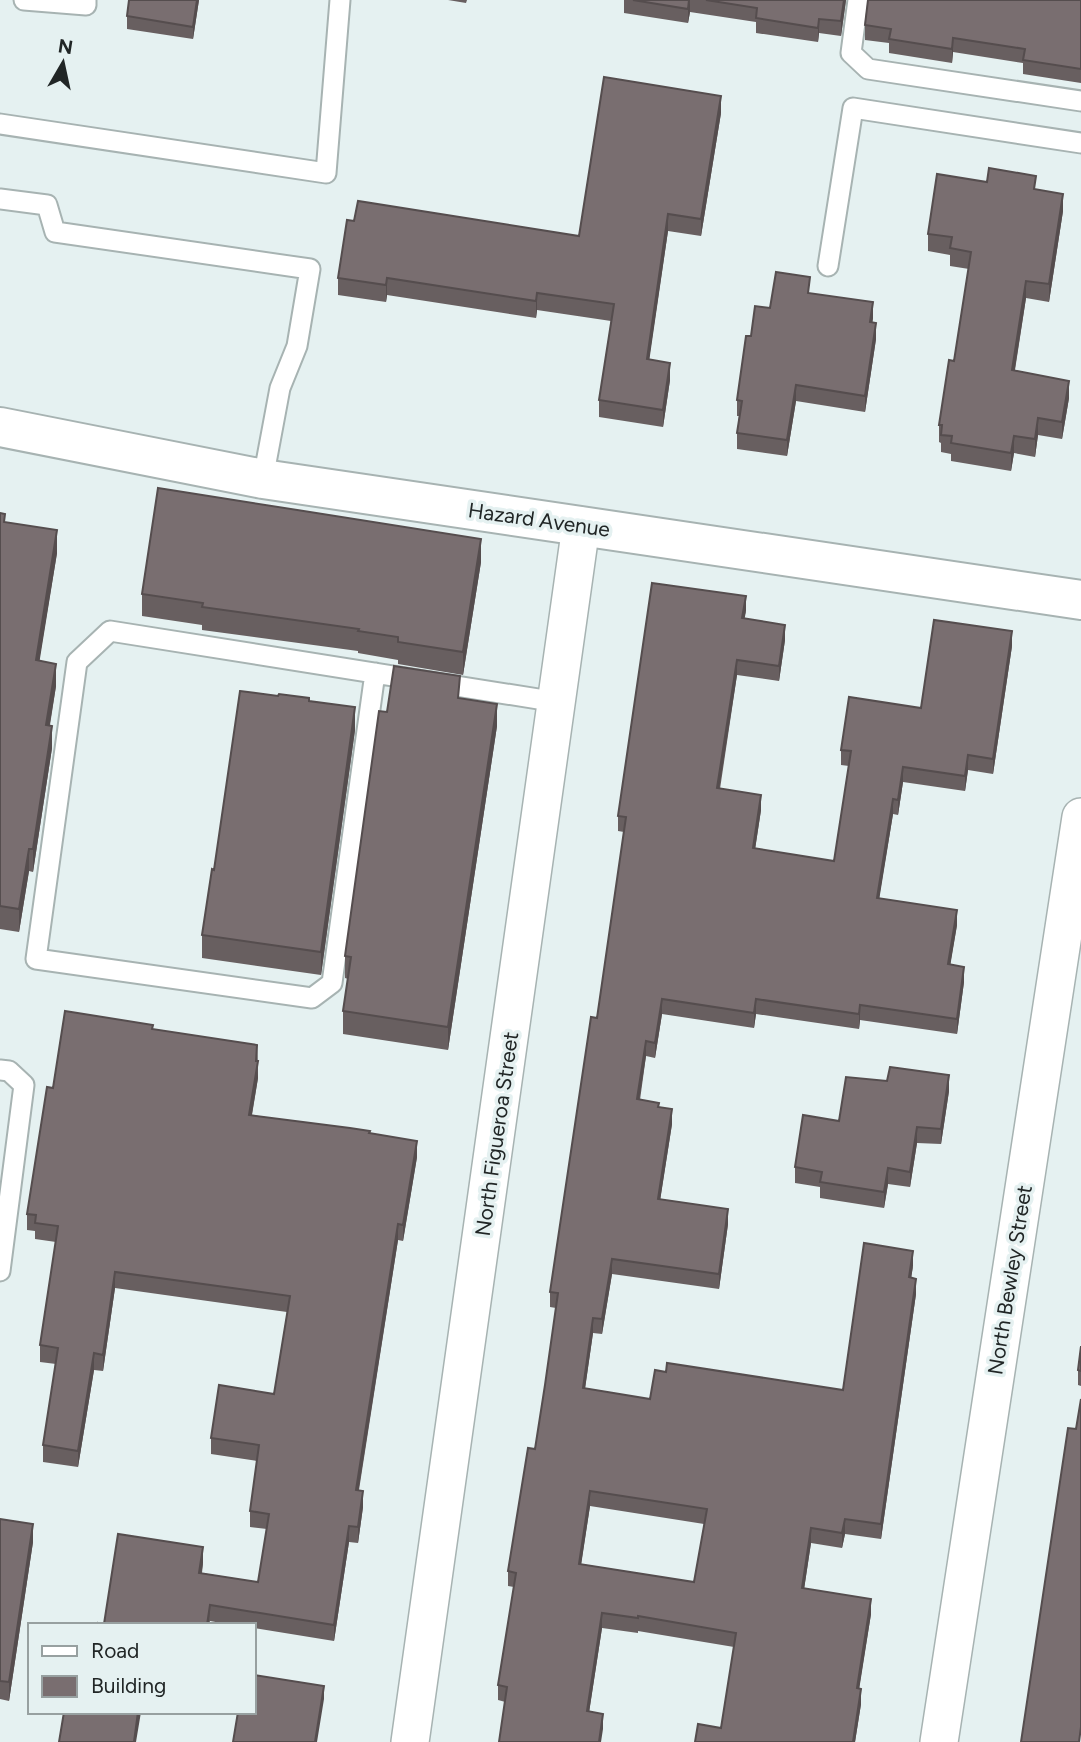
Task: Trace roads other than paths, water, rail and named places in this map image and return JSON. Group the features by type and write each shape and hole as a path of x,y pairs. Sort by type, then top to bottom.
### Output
{"street":[{"name":"Hazard Avenue","path":"0,427 263,479 1081,600"},
{"name":"North Figueroa Street","path":"410,1742 581,526"},
{"name":"North Bewley Street","path":"939,1742 1081,817"}],"lane":[{"path":"24,0 86,5 86,0"},
{"path":"0,124 326,173 340,0"},
{"path":"858,0 851,53 868,69 1081,101"},
{"path":"828,266 853,107 1081,143"},
{"path":"0,199 47,205 55,232 310,269 297,346 280,388 263,479"},
{"path":"375,673 331,983 312,998 36,959 77,663 110,631 375,673 557,702"},
{"path":"0,1070 9,1071 24,1084 0,1271"}]}
